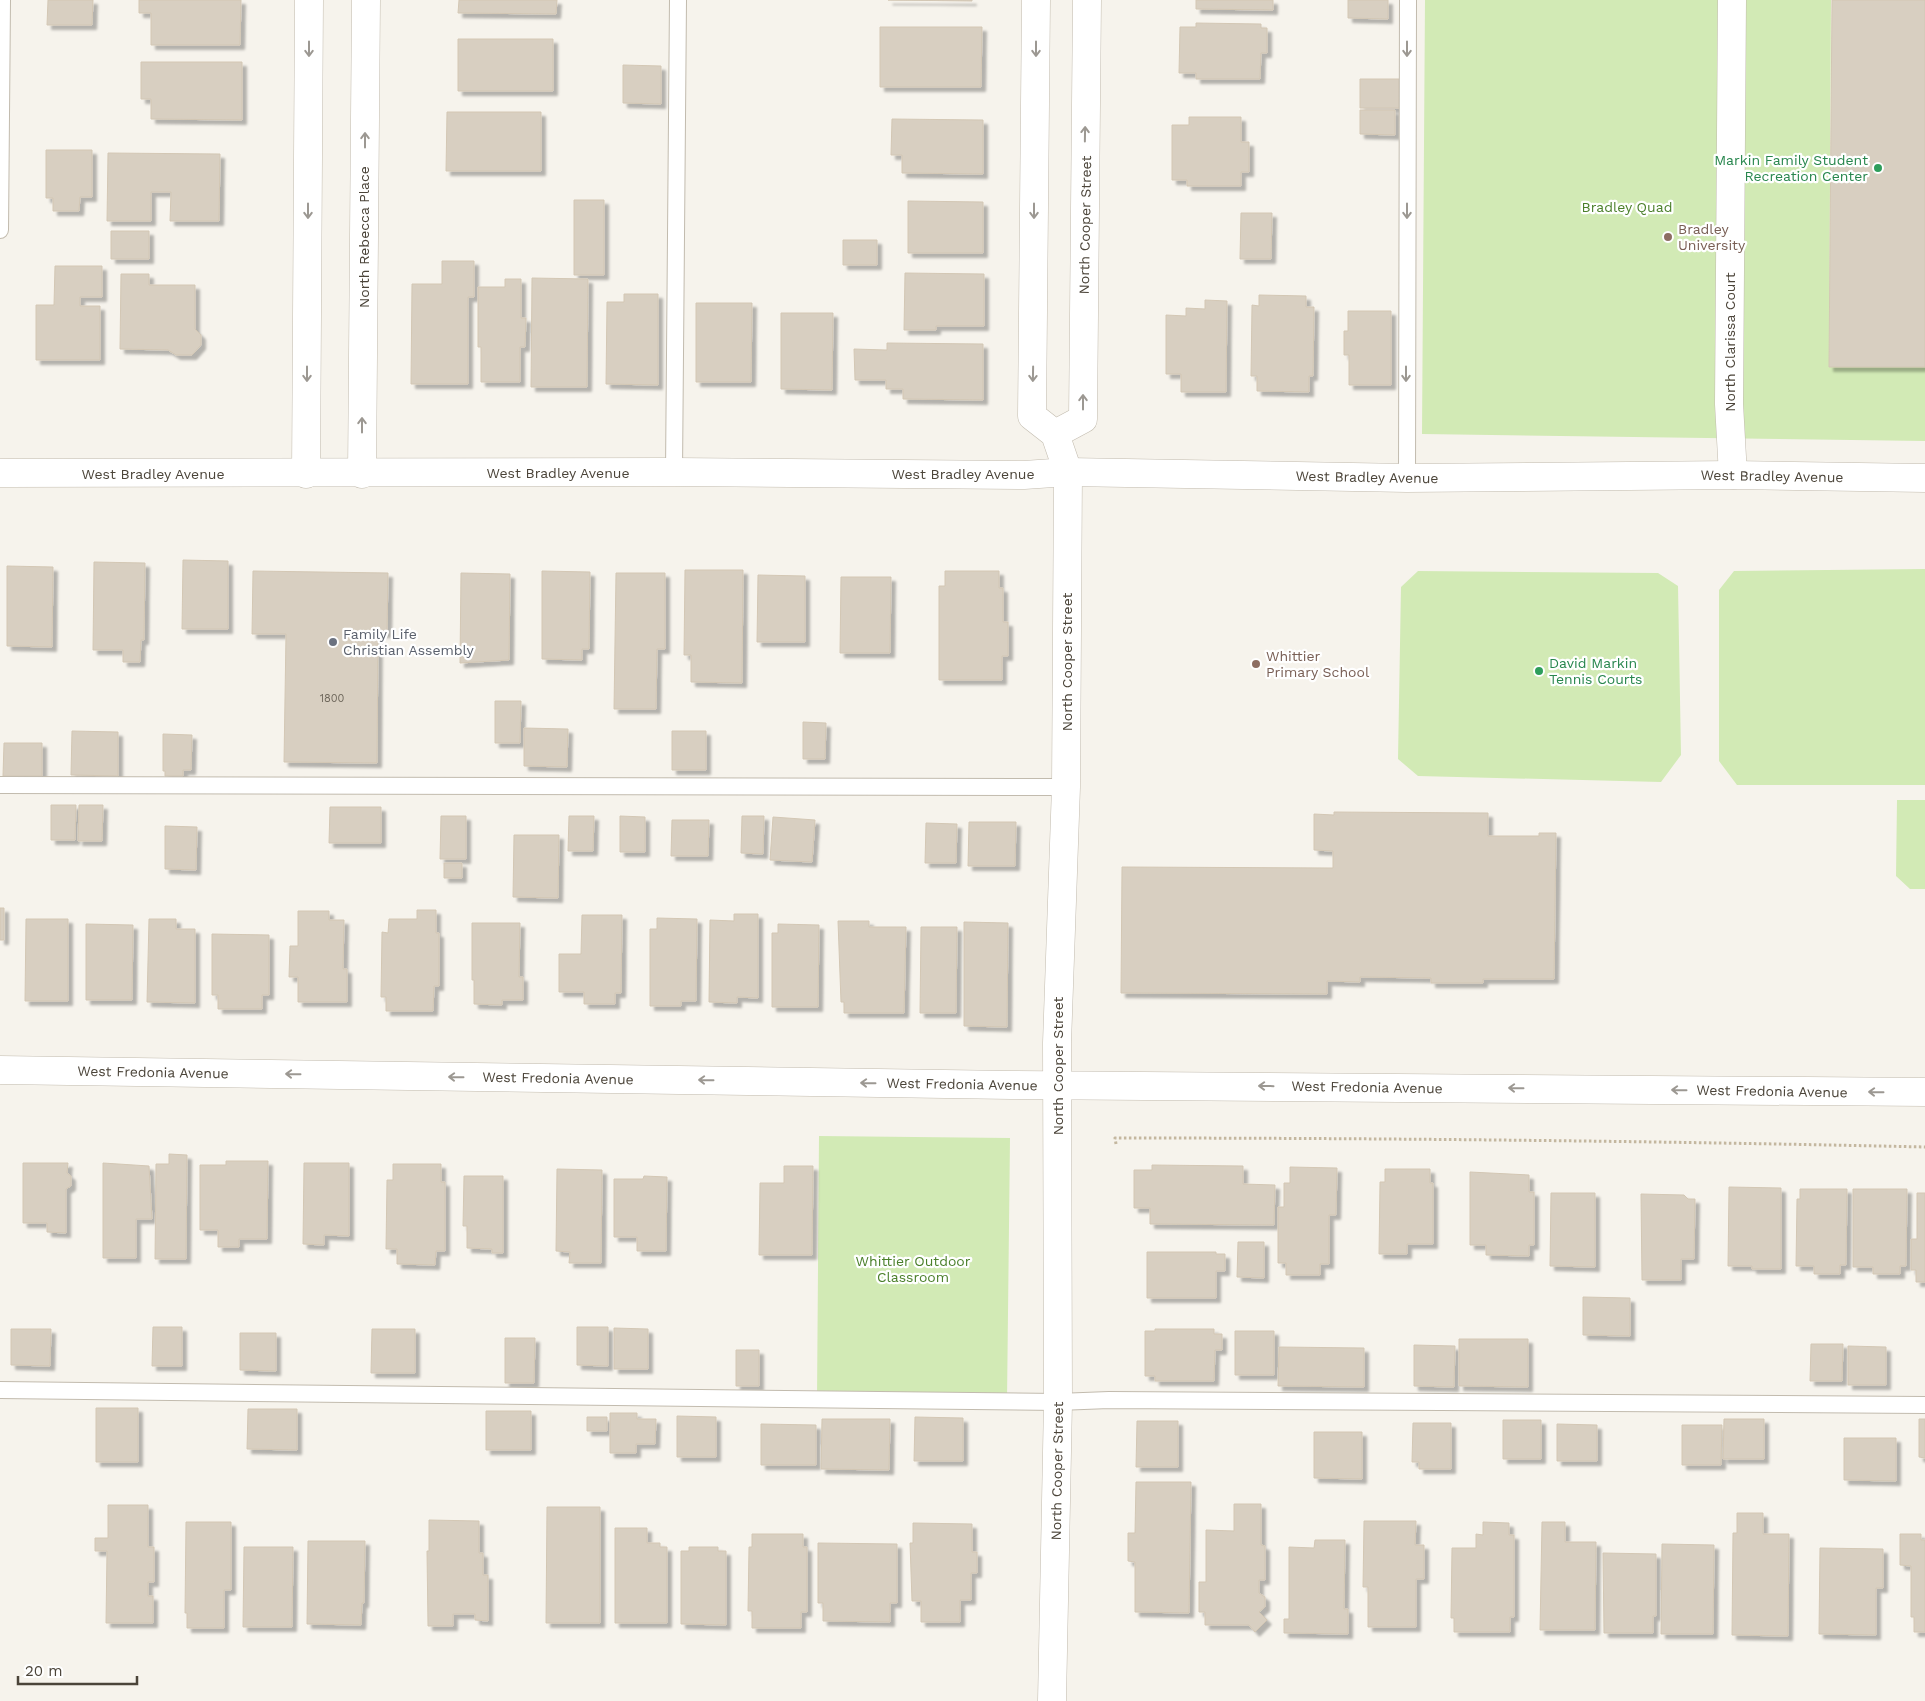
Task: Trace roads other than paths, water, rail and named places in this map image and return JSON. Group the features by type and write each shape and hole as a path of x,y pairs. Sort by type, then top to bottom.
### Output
{"street":[{"path":"306,474 310,0"},
{"name":"North Rebecca Place","path":"362,474 366,0"},
{"path":"1036,0 1032,416 1055,434"},
{"name":"North Cooper Street","path":"1052,1701 1058,1402 1057,1084 1066,787 1068,472 1055,434 1083,419 1087,0"},
{"name":"North Clarissa Court","path":"1732,0 1729,404 1733,475"},
{"name":"West Bradley Avenue","path":"0,474 674,472 1024,476 1068,472 1407,478 1733,475 1925,478"},
{"name":"West Fredonia Avenue","path":"0,1070 1057,1084 1925,1092"}],"lane":[{"path":"0,230 2,0"},
{"path":"674,472 678,0"},
{"path":"1407,478 1408,0"},
{"path":"0,785 1066,787"},
{"path":"0,1390 1058,1402 1109,1400 1925,1405"}],"place":[{"name":"Markin Family Student Recreation Center","path":"1878,168"},
{"name":"Bradley University","path":"1668,237"},
{"name":"Family Life Christian Assembly","path":"333,642"},
{"name":"Whittier Primary School","path":"1256,664"},
{"name":"David Markin Tennis Courts","path":"1539,671"}],"park label":[{"name":"Bradley Quad","path":"1627,207"},
{"name":"Whittier Outdoor Classroom","path":"913,1269"}]}
